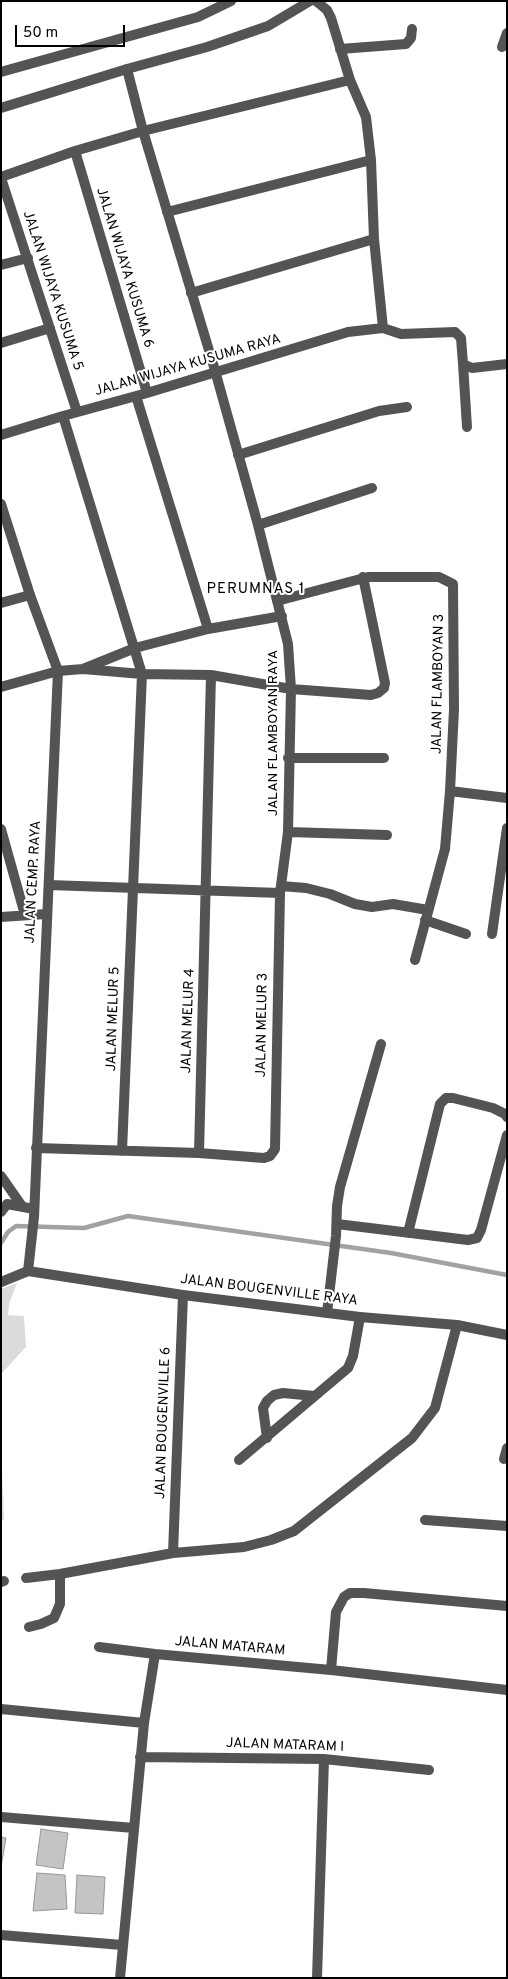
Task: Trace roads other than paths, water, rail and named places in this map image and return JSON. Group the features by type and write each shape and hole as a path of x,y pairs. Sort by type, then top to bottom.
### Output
{"street":[{"path":"1,72 198,17 231,1"},
{"path":"1,108 268,26 310,1"},
{"path":"316,1 327,10 331,18 350,80 366,117 372,160 374,239 383,328 401,334 455,332 461,338 467,426"},
{"path":"340,49 406,44 411,38 412,28"},
{"path":"502,47 507,33"},
{"name":"JALAN FLAMBOYAN RAYA","path":"127,69 150,156 192,293 258,525 288,644 291,689 288,758 288,832 280,890"},
{"path":"1,178 75,151 143,131 350,80"},
{"name":"JALAN WIJAYA KUSUMA 6","path":"75,151 147,393"},
{"path":"167,212 372,160"},
{"name":"JALAN WIJAYA KUSUMA 5","path":"1,178 77,412"},
{"path":"192,293 374,239"},
{"path":"1,266 28,258"},
{"path":"1,343 50,328"},
{"name":"JALAN WIJAYA KUSUMA RAYA","path":"1,435 348,332 383,328"},
{"path":"463,364 472,368 507,364"},
{"path":"136,396 208,629"},
{"path":"238,455 380,411 407,407"},
{"name":"JALAN MELUR 5","path":"63,416 142,674 122,1151"},
{"path":"258,525 372,488"},
{"name":"JALAN CEMP. RAYA","path":"1,504 4,524 58,671 33,1240 28,1271"},
{"name":"JALAN FLAMBOYAN 3","path":"277,602 363,578 386,576 438,578 453,584 454,708 445,849 414,960"},
{"path":"1,687 58,671 83,668 142,674 211,675 291,689 371,695 381,692 385,684 363,578"},
{"path":"1,603 30,595"},
{"path":"83,668 135,648 208,629 282,616"},
{"name":"JALAN MELUR 4","path":"199,1152 211,675"},
{"path":"288,758 384,758"},
{"path":"450,791 507,798"},
{"path":"492,934 507,828"},
{"path":"1,829 25,915"},
{"path":"288,832 387,835"},
{"path":"49,885 206,890 306,888 330,894 356,904 372,907 393,904 428,910"},
{"name":"JALAN MELUR 3","path":"199,1152 264,1158 270,1156 274,1148 280,890"},
{"path":"1,917 46,914"},
{"path":"425,920 466,934"},
{"path":"327,1313 340,1187 381,1044"},
{"path":"408,1232 440,1104 446,1098 453,1098 492,1108 505,1114 507,1117"},
{"path":"337,1224 468,1240 477,1238 482,1230 507,1135"},
{"path":"36,1148 199,1152"},
{"path":"1,1176 22,1206"},
{"path":"3,1204 22,1206 34,1213"},
{"path":"1,1282 28,1271"},
{"name":"JALAN BOUGENVILLE RAYA","path":"28,1271 184,1295 360,1317 457,1325 507,1335"},
{"name":"JALAN BOUGENVILLE 6","path":"173,1553 184,1295"},
{"path":"239,1460 348,1368 353,1356 360,1317"},
{"path":"26,1578 60,1574 173,1553 244,1547 271,1540 294,1531 412,1438 435,1408 457,1325"},
{"path":"267,1438 263,1408 267,1401 283,1393 314,1396"},
{"path":"425,1520 507,1526"},
{"path":"29,1627 54,1618 60,1604 60,1574"},
{"path":"331,1670 336,1612 344,1597 350,1593 507,1606"},
{"path":"98,1647 155,1654"},
{"name":"JALAN MATARAM","path":"120,1978 140,1757 155,1654 331,1670 507,1690"},
{"path":"1,1709 144,1722"},
{"name":"JALAN MATARAM I","path":"140,1757 324,1759 429,1770"},
{"path":"317,1978 324,1759"},
{"path":"1,1817 134,1828"},
{"path":"1,1934 122,1945"}],"waterway":[{"path":"1,1243 8,1232 16,1226 84,1228 128,1216 391,1253 507,1275"}],"district":[{"name":"PERUMNAS 1","path":"256,590"}]}
